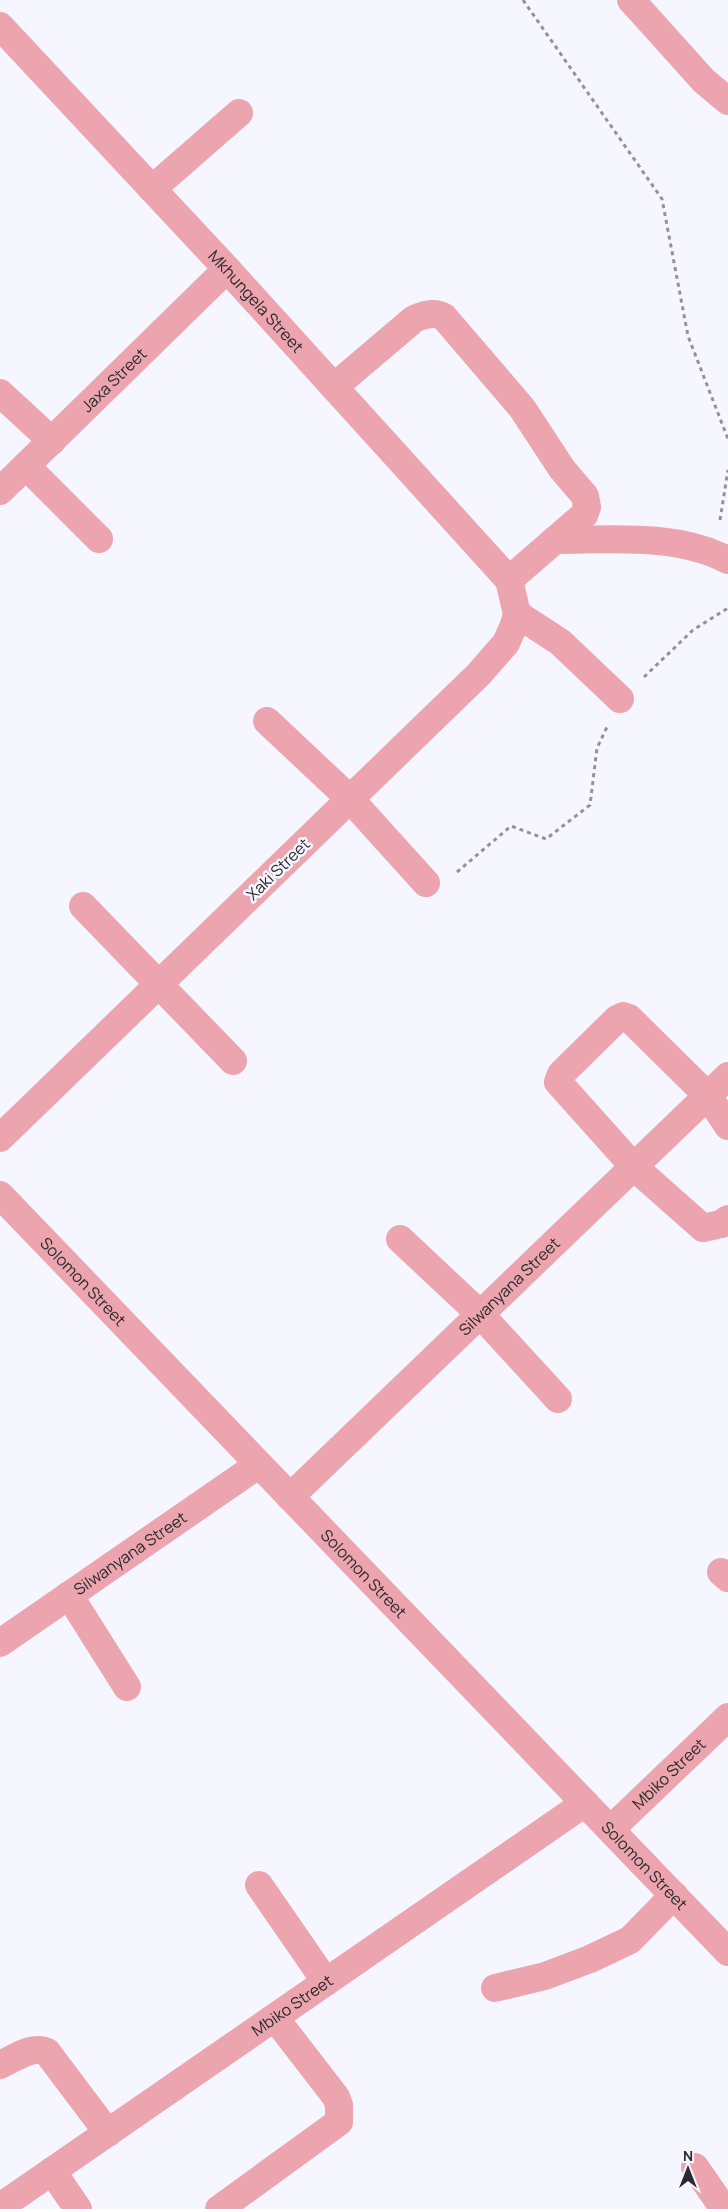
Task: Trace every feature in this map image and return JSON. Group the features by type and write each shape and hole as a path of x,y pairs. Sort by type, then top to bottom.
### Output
{"street":[{"path":"631,0 704,82 728,101"},
{"name":"Mkhungela Street","path":"0,26 227,269 509,580"},
{"path":"152,189 239,113"},
{"name":"Jaxa Street","path":"0,492 227,269"},
{"path":"334,387 414,320 428,315 439,314 444,317 522,408 562,469 585,496 587,507 584,515 509,580 517,614 560,642 620,699"},
{"path":"0,393 52,441"},
{"path":"26,466 99,539"},
{"path":"555,540 660,540 721,556"},
{"name":"Xaki Street","path":"0,1138 479,674 506,642 517,614"},
{"path":"267,721 350,799 426,883"},
{"path":"83,906 232,1061"},
{"path":"728,1126 708,1096 629,1018 623,1016 610,1026 561,1074 558,1082 562,1090 634,1167 703,1228 720,1224 728,1219"},
{"name":"Silwanyana Street","path":"290,1497 728,1076"},
{"name":"Solomon Street","path":"2,1202 290,1497 728,1952"},
{"path":"400,1239 480,1314 558,1399"},
{"name":"Silwanyana Street","path":"4,1631 69,1595 258,1465"},
{"path":"69,1595 127,1688"},
{"name":"Mbiko Street","path":"611,1829 728,1717"},
{"name":"Mbiko Street","path":"0,2207 585,1803"},
{"path":"259,1885 326,1982"},
{"path":"495,1988 545,1976 590,1959 630,1940 674,1896"},
{"path":"219,2209 339,2122 339,2105 336,2097 275,2018"},
{"path":"0,2064 32,2050 40,2049 47,2052 108,2133"},
{"path":"695,2167 724,2209"},
{"path":"52,2171 78,2209"}],"path":[{"path":"523,0 662,199 688,336 728,439"},
{"path":"721,556 728,470"},
{"path":"426,883 452,876 511,826 546,839 590,805 597,748 620,699 693,630 728,608"}]}
